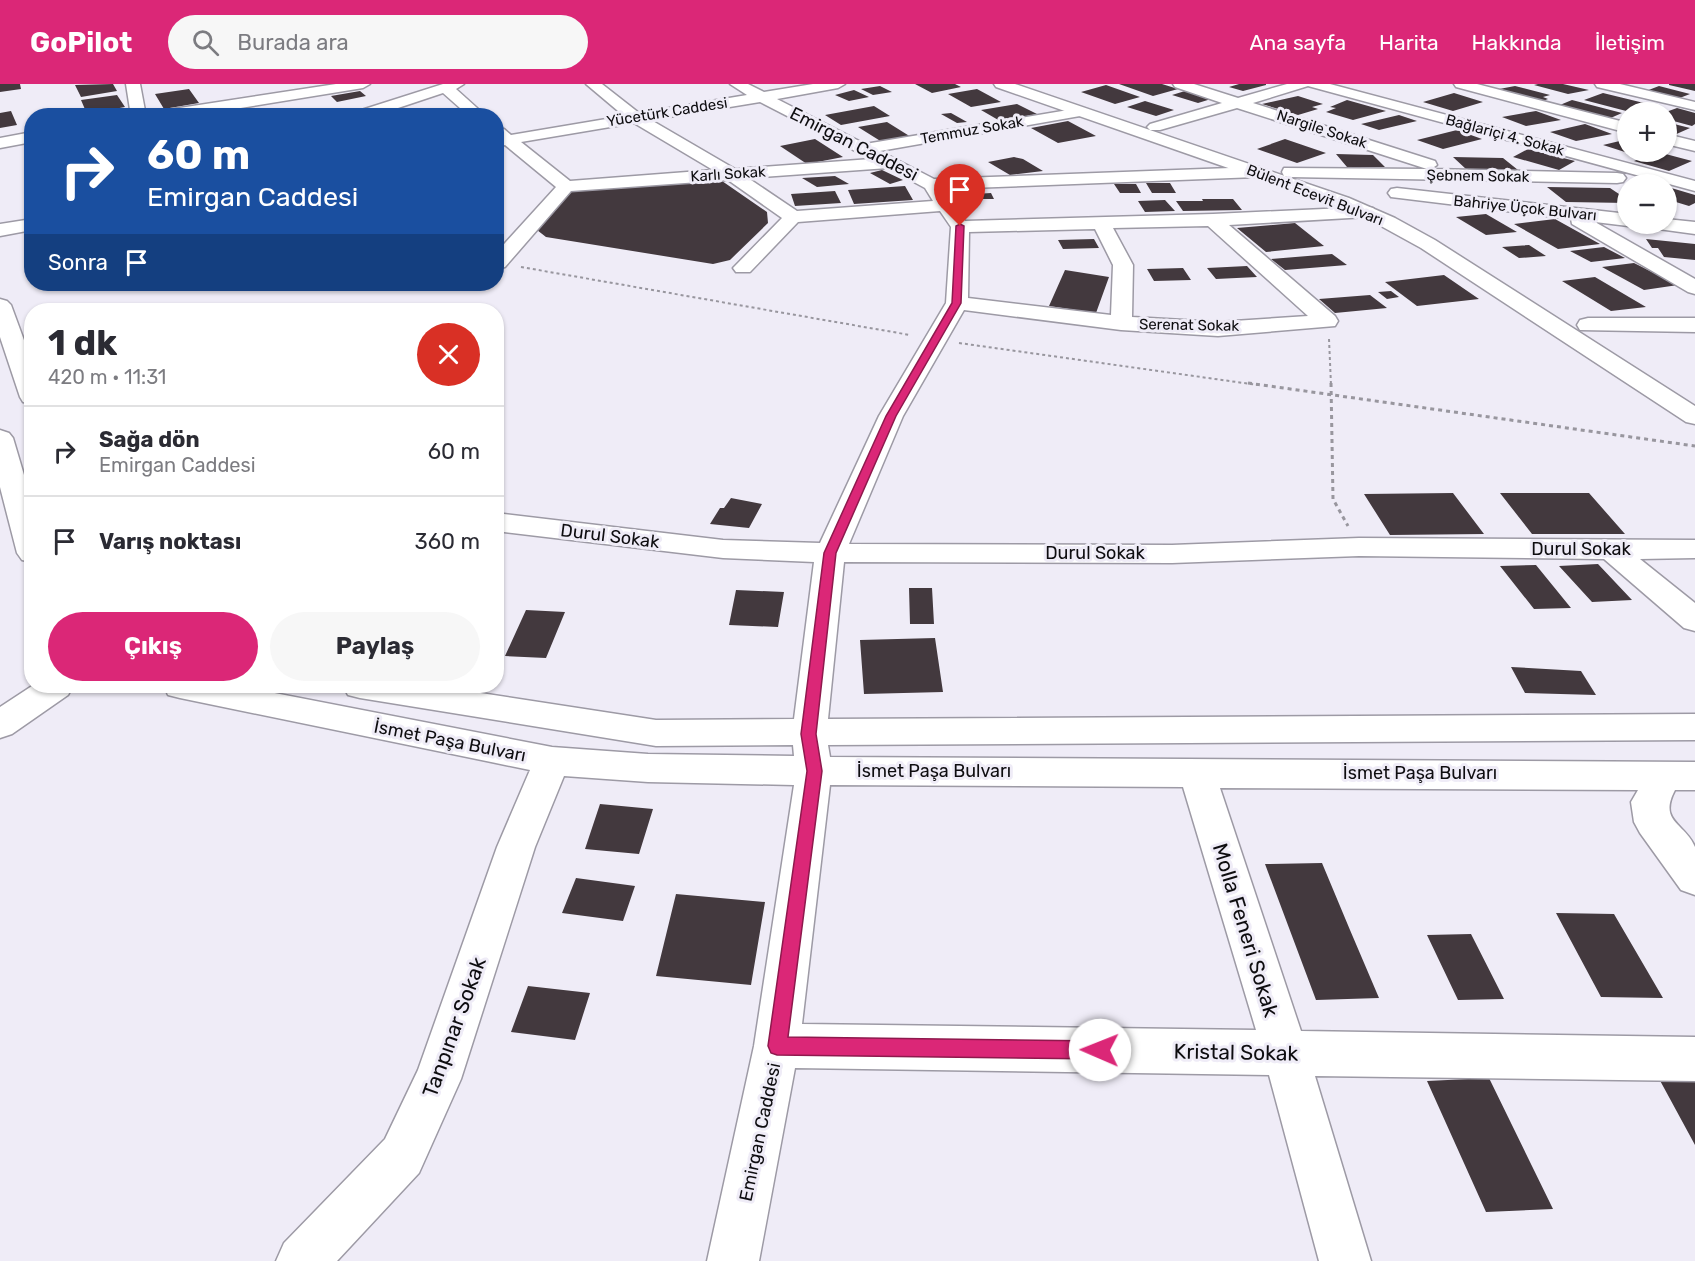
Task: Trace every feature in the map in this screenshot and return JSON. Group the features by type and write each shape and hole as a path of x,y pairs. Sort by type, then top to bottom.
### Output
{"street":[{"path":"138,108 133,85 151,84"},
{"path":"211,108 363,84"},
{"path":"593,84 636,118 731,174 793,217 945,205"},
{"name":"Emirgan Caddesi","path":"734,1261 777,1046 814,771 809,734 830,553 891,416 957,303 960,226 931,184 737,84"},
{"name":"Yücetürk Caddesi","path":"504,136 636,118 838,84"},
{"name":"Bülent Ecevit Bulvarı","path":"1001,84 1367,212 1428,244 1695,417"},
{"name":"Bülent Ecevit Bulvarı","path":"1026,84 1316,180 1387,206 1456,242 1540,295"},
{"name":"Nargile Sokak","path":"1180,84 1239,101 1462,176"},
{"path":"1155,127 1302,84"},
{"name":"Bağlariçi 4. Sokak","path":"1314,84 1684,182"},
{"path":"1461,84 1525,102 1617,123"},
{"path":"1602,84 1695,106"},
{"path":"1627,90 1641,84"},
{"path":"383,108 452,86 472,108"},
{"path":"390,90 407,108"},
{"path":"1666,102 1671,100"},
{"path":"1423,130 1525,102"},
{"name":"Temmuz Sokak","path":"863,149 1080,112"},
{"path":"0,143 24,138"},
{"path":"1369,145 1390,139"},
{"path":"504,140 572,190 671,183 695,185"},
{"path":"1677,142 1695,146"},
{"name":"Karlı Sokak","path":"671,183 731,174 890,163"},
{"path":"931,184 1257,172"},
{"name":"Şebnem Sokak","path":"1290,172 1684,182"},
{"path":"1502,176 1695,288"},
{"name":"Bahriye Üçok Bulvarı","path":"1316,180 1422,197 1617,219"},
{"path":"504,257 572,190"},
{"name":"Bahriye Üçok Bulvarı","path":"1387,206 1391,201 1399,198 1422,197"},
{"path":"960,226 1213,220 1367,212"},
{"path":"743,268 793,217"},
{"path":"1213,220 1327,321"},
{"name":"Serenat Sokak","path":"1101,223 1123,265 1121,323 1218,328 1327,321"},
{"path":"0,230 24,226"},
{"path":"1677,226 1695,228"},
{"path":"957,303 1121,323"},
{"path":"0,305 24,374"},
{"path":"1569,313 1617,343"},
{"path":"1588,325 1695,325"},
{"path":"0,438 24,524"},
{"name":"Durul Sokak","path":"504,523 723,549 830,553 1172,554 1359,547 1695,549"},
{"path":"1611,550 1695,620"},
{"path":"0,724 46,693"},
{"name":"İsmet Paşa Bulvarı","path":"215,693 552,761 648,768 1680,776"},
{"name":"İsmet Paşa Bulvarı","path":"403,693 656,734 1695,727"},
{"name":"Tanpınar Sokak","path":"302,1261 402,1156 438,1079 516,847 552,761"},
{"name":"Molla Feneri Sokak","path":"1197,772 1285,1052 1345,1261"},
{"path":"1680,776 1650,802 1653,822 1695,878"},
{"name":"Kristal Sokak","path":"777,1046 1695,1059"}],"path":[{"path":"504,264 935,340 1695,446"},
{"path":"1327,321 1332,395 1332,499 1359,547"}],"building":[{"path":"0,84 20,84 21,89 0,92"},
{"path":"113,84 117,91 81,97 75,85"},
{"path":"915,84 955,84 961,87 932,93"},
{"path":"1119,84 1162,84 1178,89 1153,96"},
{"path":"1239,84 1266,85 1243,91 1229,87"},
{"path":"1563,84 1589,90 1568,94 1534,85"},
{"path":"1695,84 1695,91 1669,85"},
{"path":"1106,85 1140,97 1115,104 1081,92"},
{"path":"880,86 892,92 873,95 861,89"},
{"path":"1515,86 1550,95 1543,97 1548,99 1540,102 1494,90"},
{"path":"1659,86 1690,94 1677,99 1646,91"},
{"path":"189,89 199,103 163,108 155,94"},
{"path":"977,89 1001,102 971,107 948,94"},
{"path":"854,90 869,97 849,101 835,95"},
{"path":"360,91 366,96 337,102 331,96"},
{"path":"1185,91 1211,99 1198,103 1172,95"},
{"path":"1454,93 1483,102 1453,111 1423,102"},
{"path":"1603,93 1640,102 1617,102 1617,109 1584,100"},
{"path":"117,95 125,107 84,108 81,100"},
{"path":"1298,96 1323,104 1312,107 1318,109 1298,115 1262,104"},
{"path":"1347,100 1386,111 1353,120 1326,112 1336,108 1330,107"},
{"path":"1572,100 1617,112 1617,115 1606,120 1555,107"},
{"path":"1145,101 1174,110 1156,116 1127,107"},
{"path":"1017,104 1037,114 1000,121 981,110"},
{"path":"874,106 890,116 841,125 825,115"},
{"path":"1677,108 1695,113 1695,124 1692,126 1677,122"},
{"path":"11,111 17,125 0,128 0,113"},
{"path":"1536,111 1561,120 1526,126 1502,117"},
{"path":"951,113 967,122 957,123 941,114"},
{"path":"1399,115 1417,121 1379,130 1361,124"},
{"path":"1068,121 1096,136 1058,143 1031,128"},
{"path":"887,122 911,137 882,142 858,127"},
{"path":"1585,124 1612,134 1576,141 1550,132"},
{"path":"1677,125 1690,128 1677,134"},
{"path":"1457,130 1482,139 1443,149 1417,140"},
{"path":"815,139 843,157 807,164 780,146"},
{"path":"1285,139 1326,153 1297,163 1257,149"},
{"path":"1617,142 1617,149 1603,145"},
{"path":"1528,149 1575,161 1559,170 1513,157"},
{"path":"1336,154 1373,155 1385,167 1347,167"},
{"path":"1014,157 1023,159 1043,171 1010,175 988,162"},
{"path":"1453,157 1503,158 1518,170 1467,170"},
{"path":"1677,157 1692,161 1669,171 1638,162 1677,162"},
{"path":"882,170 903,180 890,184 870,173"},
{"path":"835,176 849,184 817,187 802,178"},
{"path":"706,178 722,181 767,212 768,223 730,260 713,264 546,237 537,230 562,194 576,188"},
{"path":"1146,183 1170,183 1176,193 1152,193"},
{"path":"1114,184 1136,184 1141,193 1120,193"},
{"path":"905,186 913,200 854,204 848,190"},
{"path":"1547,187 1610,188 1617,193 1617,203 1566,202"},
{"path":"1677,190 1695,195 1695,203 1689,206 1677,202"},
{"path":"835,191 841,203 795,206 791,194"},
{"path":"991,193 994,199 978,199 975,194"},
{"path":"1202,199 1233,199 1242,210 1183,211 1176,201 1203,201"},
{"path":"1165,200 1175,211 1145,212 1138,201"},
{"path":"1486,214 1517,232 1486,235 1456,217"},
{"path":"1555,219 1600,244 1558,249 1514,224"},
{"path":"1295,223 1324,246 1266,252 1237,228"},
{"path":"1094,239 1099,248 1063,249 1058,240"},
{"path":"1646,239 1695,244 1695,260 1664,257 1658,248 1652,248"},
{"path":"1529,245 1546,256 1519,258 1502,247"},
{"path":"1604,247 1625,258 1591,262 1570,251"},
{"path":"1332,254 1347,265 1285,270 1271,259"},
{"path":"1634,263 1678,285 1644,290 1602,267"},
{"path":"1247,266 1257,277 1216,279 1207,268"},
{"path":"1183,268 1191,280 1154,281 1147,269"},
{"path":"1065,270 1109,277 1096,313 1049,306"},
{"path":"1444,275 1479,299 1417,306 1385,282"},
{"path":"1595,277 1646,307 1611,311 1562,281"},
{"path":"1391,291 1399,297 1387,299 1378,292"},
{"path":"1370,295 1387,308 1335,313 1319,299"},
{"path":"1453,493 1484,534 1390,535 1364,494"},
{"path":"1500,493 1589,493 1625,534 1532,534"},
{"path":"731,498 762,504 749,528 710,524 720,508 724,508"},
{"path":"1598,564 1632,600 1592,602 1559,566"},
{"path":"1536,565 1571,608 1534,609 1500,566"},
{"path":"909,588 932,588 934,624 910,624"},
{"path":"736,590 784,592 778,627 729,625"},
{"path":"526,610 565,612 546,658 505,656"},
{"path":"935,638 943,692 864,694 860,640"},
{"path":"1511,667 1581,671 1596,695 1525,693"},
{"path":"600,804 653,809 639,854 585,849"},
{"path":"1322,863 1379,998 1316,1000 1265,864"},
{"path":"576,878 635,886 623,921 562,913"},
{"path":"676,894 765,902 751,985 656,976"},
{"path":"1556,913 1614,914 1663,998 1601,997"},
{"path":"1471,934 1504,999 1458,1000 1427,935"},
{"path":"528,986 590,993 575,1040 511,1032"},
{"path":"1657,1075 1695,1076 1695,1145"},
{"path":"1489,1078 1553,1209 1486,1212 1427,1081"}],"route":[{"path":"960,226 957,303 891,416 830,553 809,734 814,771 777,1046 1100,1050"}]}
